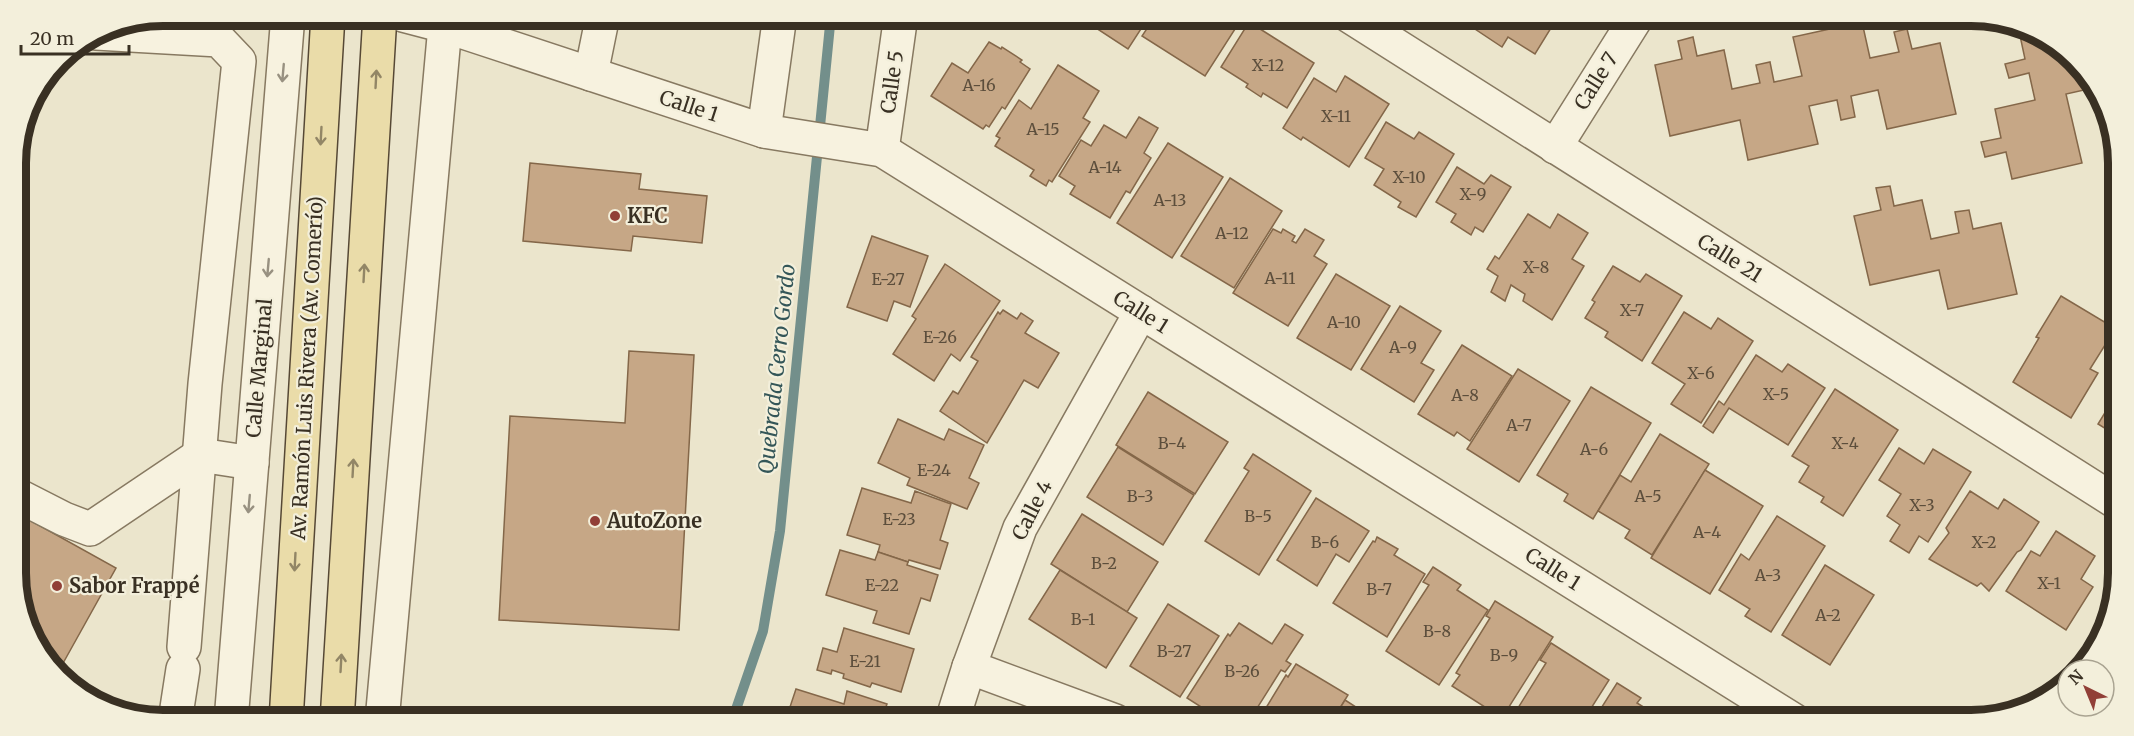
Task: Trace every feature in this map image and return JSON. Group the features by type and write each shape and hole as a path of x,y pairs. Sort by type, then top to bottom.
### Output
{"main road":[{"name":"Av. Ramón Luis Rivera (Av. Comerío)","path":"287,711 327,26"},
{"path":"338,711 379,26"}],"street":[{"name":"Calle Marginal","path":"232,711 287,26"},
{"path":"383,711 446,26"},
{"name":"Calle 1","path":"460,26 591,74 764,130 882,150 1778,710"},
{"path":"591,74 601,26"},
{"path":"764,130 778,26"},
{"name":"Calle 5","path":"882,150 899,26"},
{"name":"Calle 21","path":"1365,26 2108,497"},
{"name":"Calle 7","path":"1555,147 1631,26"},
{"path":"113,35 219,40 239,61 220,232 183,658 176,711"},
{"name":"Calle 4","path":"955,711 1020,528 1141,312"},
{"path":"26,500 63,519 90,529 200,455 252,463"},
{"path":"969,667 1087,710"}],"building":[{"path":"1093,26 1143,26 1128,49"},
{"path":"1149,26 1237,26 1205,76 1142,36"},
{"path":"1247,26 1255,26 1314,63 1287,108 1263,93 1261,97 1246,87 1248,84 1221,67"},
{"path":"1470,26 1552,26 1535,54 1508,37 1502,47"},
{"path":"1844,26 1863,26 1870,58 1899,52 1894,32 1907,29 1912,49 1940,43 1956,114 1887,129 1878,90 1851,96 1855,117 1841,120 1837,100 1809,106 1818,144 1748,160 1740,120 1670,136 1655,65 1682,59 1678,41 1693,37 1697,56 1724,50 1732,89 1760,83 1756,65 1770,62 1774,82 1802,76 1793,37"},
{"path":"2020,35 2062,59 2075,72 2087,89 2066,94 2082,163 2012,179 2006,152 1985,157 1981,142 2001,138 1995,109 2035,100 2029,73 2009,78 2005,64 2025,59"},
{"path":"989,42 1001,49 1002,47 1022,60 1020,62 1030,69 1005,109 1002,107 989,127 986,125 983,129 931,96 952,63 968,73"},
{"path":"1058,65 1099,91 1083,118 1090,122 1052,182 1049,180 1046,186 1030,176 1034,170 995,146 1000,138 996,136 1019,100 1031,109"},
{"path":"1345,76 1389,104 1349,167 1303,137 1301,140 1283,128 1314,78 1336,92"},
{"path":"1139,117 1158,128 1144,153 1151,158 1130,193 1126,191 1110,218 1070,194 1075,186 1059,176 1081,140 1091,146 1104,125 1126,138"},
{"path":"1386,122 1414,139 1419,132 1454,154 1416,217 1398,207 1401,202 1374,185 1384,169 1365,158"},
{"path":"1168,143 1223,177 1172,258 1117,223"},
{"name":"KFC","path":"530,163 641,174 639,189 707,196 702,243 633,236 631,251 523,241"},
{"path":"1457,167 1484,184 1491,175 1511,187 1483,232 1475,227 1471,235 1451,222 1456,214 1436,202"},
{"path":"1230,178 1282,211 1234,288 1181,256"},
{"path":"1890,186 1894,206 1922,200 1931,239 1959,233 1955,212 1969,210 1973,229 2001,223 2017,294 1948,309 1939,270 1870,285 1854,216 1881,210 1876,188"},
{"path":"1528,214 1550,228 1558,214 1588,233 1572,259 1584,266 1552,320 1523,301 1525,294 1511,285 1505,301 1491,292 1498,276 1487,269 1495,256 1499,259"},
{"path":"1273,229 1281,233 1283,229 1295,236 1292,241 1296,243 1305,229 1324,240 1314,256 1327,264 1288,326 1233,293"},
{"path":"872,236 928,256 910,307 894,301 887,321 847,307"},
{"path":"945,264 1000,301 960,361 951,354 934,381 893,354 916,319 912,316"},
{"path":"1613,266 1640,282 1646,274 1682,296 1642,361 1605,337 1608,332 1585,318 1595,302 1592,300"},
{"path":"1336,274 1390,306 1351,370 1297,338"},
{"path":"2061,296 2106,323 2108,320 2108,347 2105,345 2090,369 2098,373 2071,418 2013,382 2039,338 2036,337"},
{"path":"1400,306 1441,331 1421,363 1434,370 1414,402 1361,369"},
{"path":"1003,310 1017,319 1021,313 1033,321 1025,333 1059,353 1038,388 1024,380 987,443 940,411 953,391 958,394 978,361 971,357 998,312 1000,314"},
{"path":"1684,312 1711,329 1718,318 1753,341 1701,423 1671,404 1685,384 1652,363"},
{"path":"1462,345 1512,376 1470,441 1457,432 1454,436 1418,414"},
{"name":"AutoZone","path":"629,351 694,355 679,630 499,620 510,416 625,423"},
{"path":"1756,355 1782,372 1788,364 1825,388 1788,445 1729,408 1713,433 1703,426 1719,401 1724,405"},
{"path":"1518,369 1570,401 1519,482 1467,449"},
{"path":"1591,387 1651,423 1593,519 1564,501 1568,494 1537,475"},
{"path":"1835,389 1898,430 1843,516 1821,502 1824,497 1799,482 1809,466 1792,456"},
{"path":"1148,392 1228,442 1195,494 1116,445"},
{"path":"2108,408 2108,430 2098,424"},
{"path":"898,419 944,440 949,429 984,445 969,478 979,483 967,509 907,485 910,478 878,463"},
{"path":"1660,434 1709,464 1652,555 1625,538 1630,530 1598,511 1620,475 1631,482"},
{"path":"1118,447 1194,495 1163,545 1087,497"},
{"path":"1899,448 1924,464 1933,449 1971,472 1928,542 1919,536 1909,553 1890,541 1900,525 1887,516 1901,494 1879,480"},
{"path":"1253,454 1311,491 1259,575 1205,541 1249,471 1244,468"},
{"path":"1705,470 1763,506 1710,594 1651,558"},
{"path":"862,488 911,503 915,491 951,504 940,540 948,543 940,569 878,552 880,545 847,535"},
{"path":"1970,491 1998,509 2004,499 2039,522 2021,550 2017,552 1989,591 1981,583 1977,586 1929,559 1949,533 1946,528"},
{"path":"1316,498 1369,531 1349,562 1336,554 1317,586 1277,560"},
{"path":"1082,514 1158,562 1127,612 1051,564"},
{"path":"1777,516 1825,546 1771,632 1745,616 1750,609 1719,590 1741,554 1749,560"},
{"path":"26,518 116,568 61,666 40,634 28,600"},
{"path":"2056,531 2095,556 2081,579 2093,587 2066,630 2006,591 2031,551 2040,556"},
{"path":"1377,537 1398,549 1394,555 1425,574 1387,637 1333,603"},
{"path":"840,550 875,560 878,552 938,575 930,601 921,598 909,634 873,623 877,611 826,595"},
{"path":"1825,565 1874,595 1830,665 1782,635"},
{"path":"1433,567 1461,585 1457,590 1488,610 1439,685 1386,651 1429,585 1423,582"},
{"path":"1060,570 1137,618 1106,668 1029,619"},
{"path":"1495,601 1553,637 1507,710 1490,710 1452,686 1460,675 1456,673 1490,618 1486,616"},
{"path":"1168,604 1219,636 1180,697 1130,666"},
{"path":"1239,623 1272,644 1285,624 1303,635 1286,661 1291,664 1285,672 1281,670 1256,710 1206,710 1187,698 1228,634 1230,636"},
{"path":"844,628 914,649 901,692 872,683 870,687 843,678 844,674 832,670 831,674 817,670 823,648 837,652"},
{"path":"1551,643 1609,680 1590,710 1517,710 1546,663 1540,660"},
{"path":"1296,664 1348,695 1339,710 1264,710 1286,675 1288,677"},
{"path":"1617,683 1641,698 1637,703 1649,710 1600,710"},
{"path":"796,689 844,704 847,691 887,704 885,711 789,711"},
{"path":"1345,700 1356,707 1355,710 1339,710"}],"waterway":[{"name":"Quebrada Cerro Gordo","path":"736,711 763,631 780,531 830,26"}],"place":[{"name":"KFC","path":"615,216"},
{"name":"AutoZone","path":"595,521"},
{"name":"Sabor Frappé","path":"57,586"}]}
